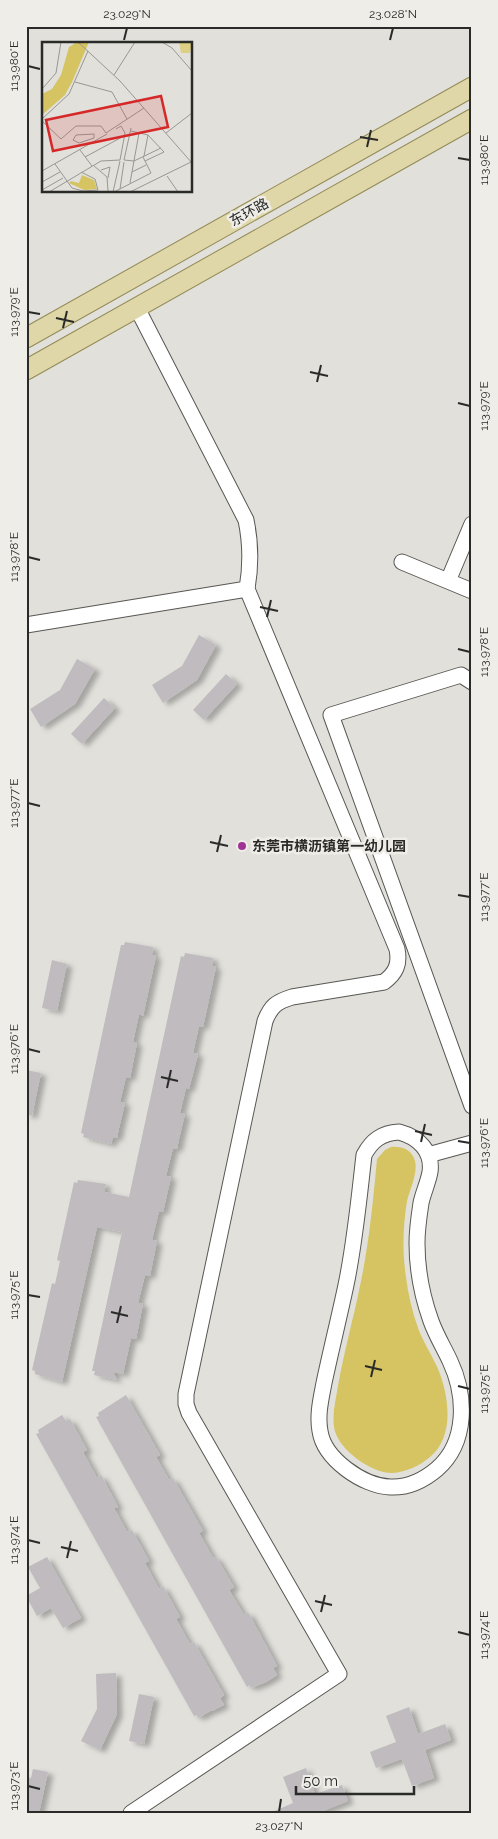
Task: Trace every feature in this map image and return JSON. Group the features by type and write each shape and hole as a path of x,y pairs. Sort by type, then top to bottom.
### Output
{"main road":[{"name":"东环路","path":"26,338 472,87"},
{"name":"东环路","path":"26,370 472,119"}],"lane":[{"path":"131,1813 339,1674 189,1412 186,1404 186,1394 265,1022 270,1009 280,1001 292,997 384,982 392,976 397,968 399,959 397,949 247,589 251,562 246,520 136,308"},
{"path":"448,581 472,524"},
{"path":"402,562 472,591"},
{"path":"26,625 247,589"},
{"path":"472,682 461,675 331,715 472,1106"},
{"path":"399,1132 410,1135 419,1141 428,1155 430,1172 421,1203 418,1223 418,1264 430,1317 458,1383 461,1428 455,1447 444,1463 429,1476 411,1484 391,1487 372,1484 343,1466 328,1451 320,1432 319,1411 352,1252 364,1155 369,1145 378,1137 388,1133 399,1132"},
{"path":"428,1155 472,1143"}],"shaded area":[{"path":"391,1147 399,1147 406,1150 412,1154 415,1161 415,1176 407,1201 405,1220 405,1267 414,1315 420,1333 442,1380 448,1415 443,1438 438,1448 430,1457 412,1468 392,1473 375,1469 356,1458 341,1443 334,1427 334,1406 340,1373 366,1254 377,1159 385,1150"}],"building":[{"path":"199,635 216,645 197,680 163,703 152,685 182,666"},
{"path":"77,659 95,669 75,704 41,727 30,709 60,690"},
{"path":"226,674 237,684 204,720 193,710"},
{"path":"104,698 115,708 82,744 71,734"},
{"path":"125,942 153,947 152,955 156,956 143,1016 139,1014 133,1042 137,1043 130,1078 126,1077 120,1102 125,1103 117,1138 113,1137 111,1144 83,1137 84,1134 81,1133 121,945 124,945"},
{"path":"185,953 213,958 212,966 216,967 203,1027 199,1026 193,1053 198,1054 189,1089 186,1088 180,1113 185,1114 177,1149 173,1148 166,1176 171,1177 163,1212 159,1211 152,1240 157,1241 150,1276 145,1275 138,1303 143,1304 136,1339 131,1338 123,1374 113,1372 117,1380 94,1375 95,1371 92,1371 122,1232 97,1227 62,1382 35,1374 35,1371 32,1370 52,1283 55,1284 60,1261 57,1260 74,1182 77,1183 78,1180 106,1184 104,1192 129,1197 181,956 184,957"},
{"path":"52,960 67,964 57,1011 42,1008"},
{"path":"26,1070 41,1073 32,1115 26,1115"},
{"path":"126,1395 160,1455 156,1457 169,1480 173,1478 203,1531 199,1533 213,1558 216,1557 234,1587 229,1590 244,1615 248,1612 277,1666 273,1668 277,1675 266,1682 251,1688 250,1685 247,1687 96,1417 99,1416 98,1413"},
{"path":"62,1415 66,1421 70,1419 87,1450 83,1452 97,1478 101,1475 118,1507 114,1508 127,1532 132,1530 149,1561 145,1563 159,1589 163,1586 180,1617 176,1619 190,1644 194,1642 224,1695 220,1698 224,1705 198,1718 197,1715 194,1716 36,1434 39,1433 38,1430"},
{"path":"47,1557 81,1618 63,1628 51,1608 37,1616 26,1596 40,1588 28,1567"},
{"path":"116,1673 117,1714 100,1750 81,1741 97,1709 96,1674"},
{"path":"139,1694 154,1697 144,1744 129,1741"},
{"path":"409,1707 418,1734 445,1724 451,1740 425,1750 434,1778 412,1786 402,1759 376,1768 370,1752 396,1742 386,1716"},
{"path":"306,1768 315,1794 342,1785 348,1801 318,1813 270,1813 293,1803 283,1777"},
{"path":"33,1769 48,1772 39,1813 26,1813 26,1777 31,1778"}],"place":[{"name":"东莞市横沥镇第一幼儿园","path":"242,846"}]}
